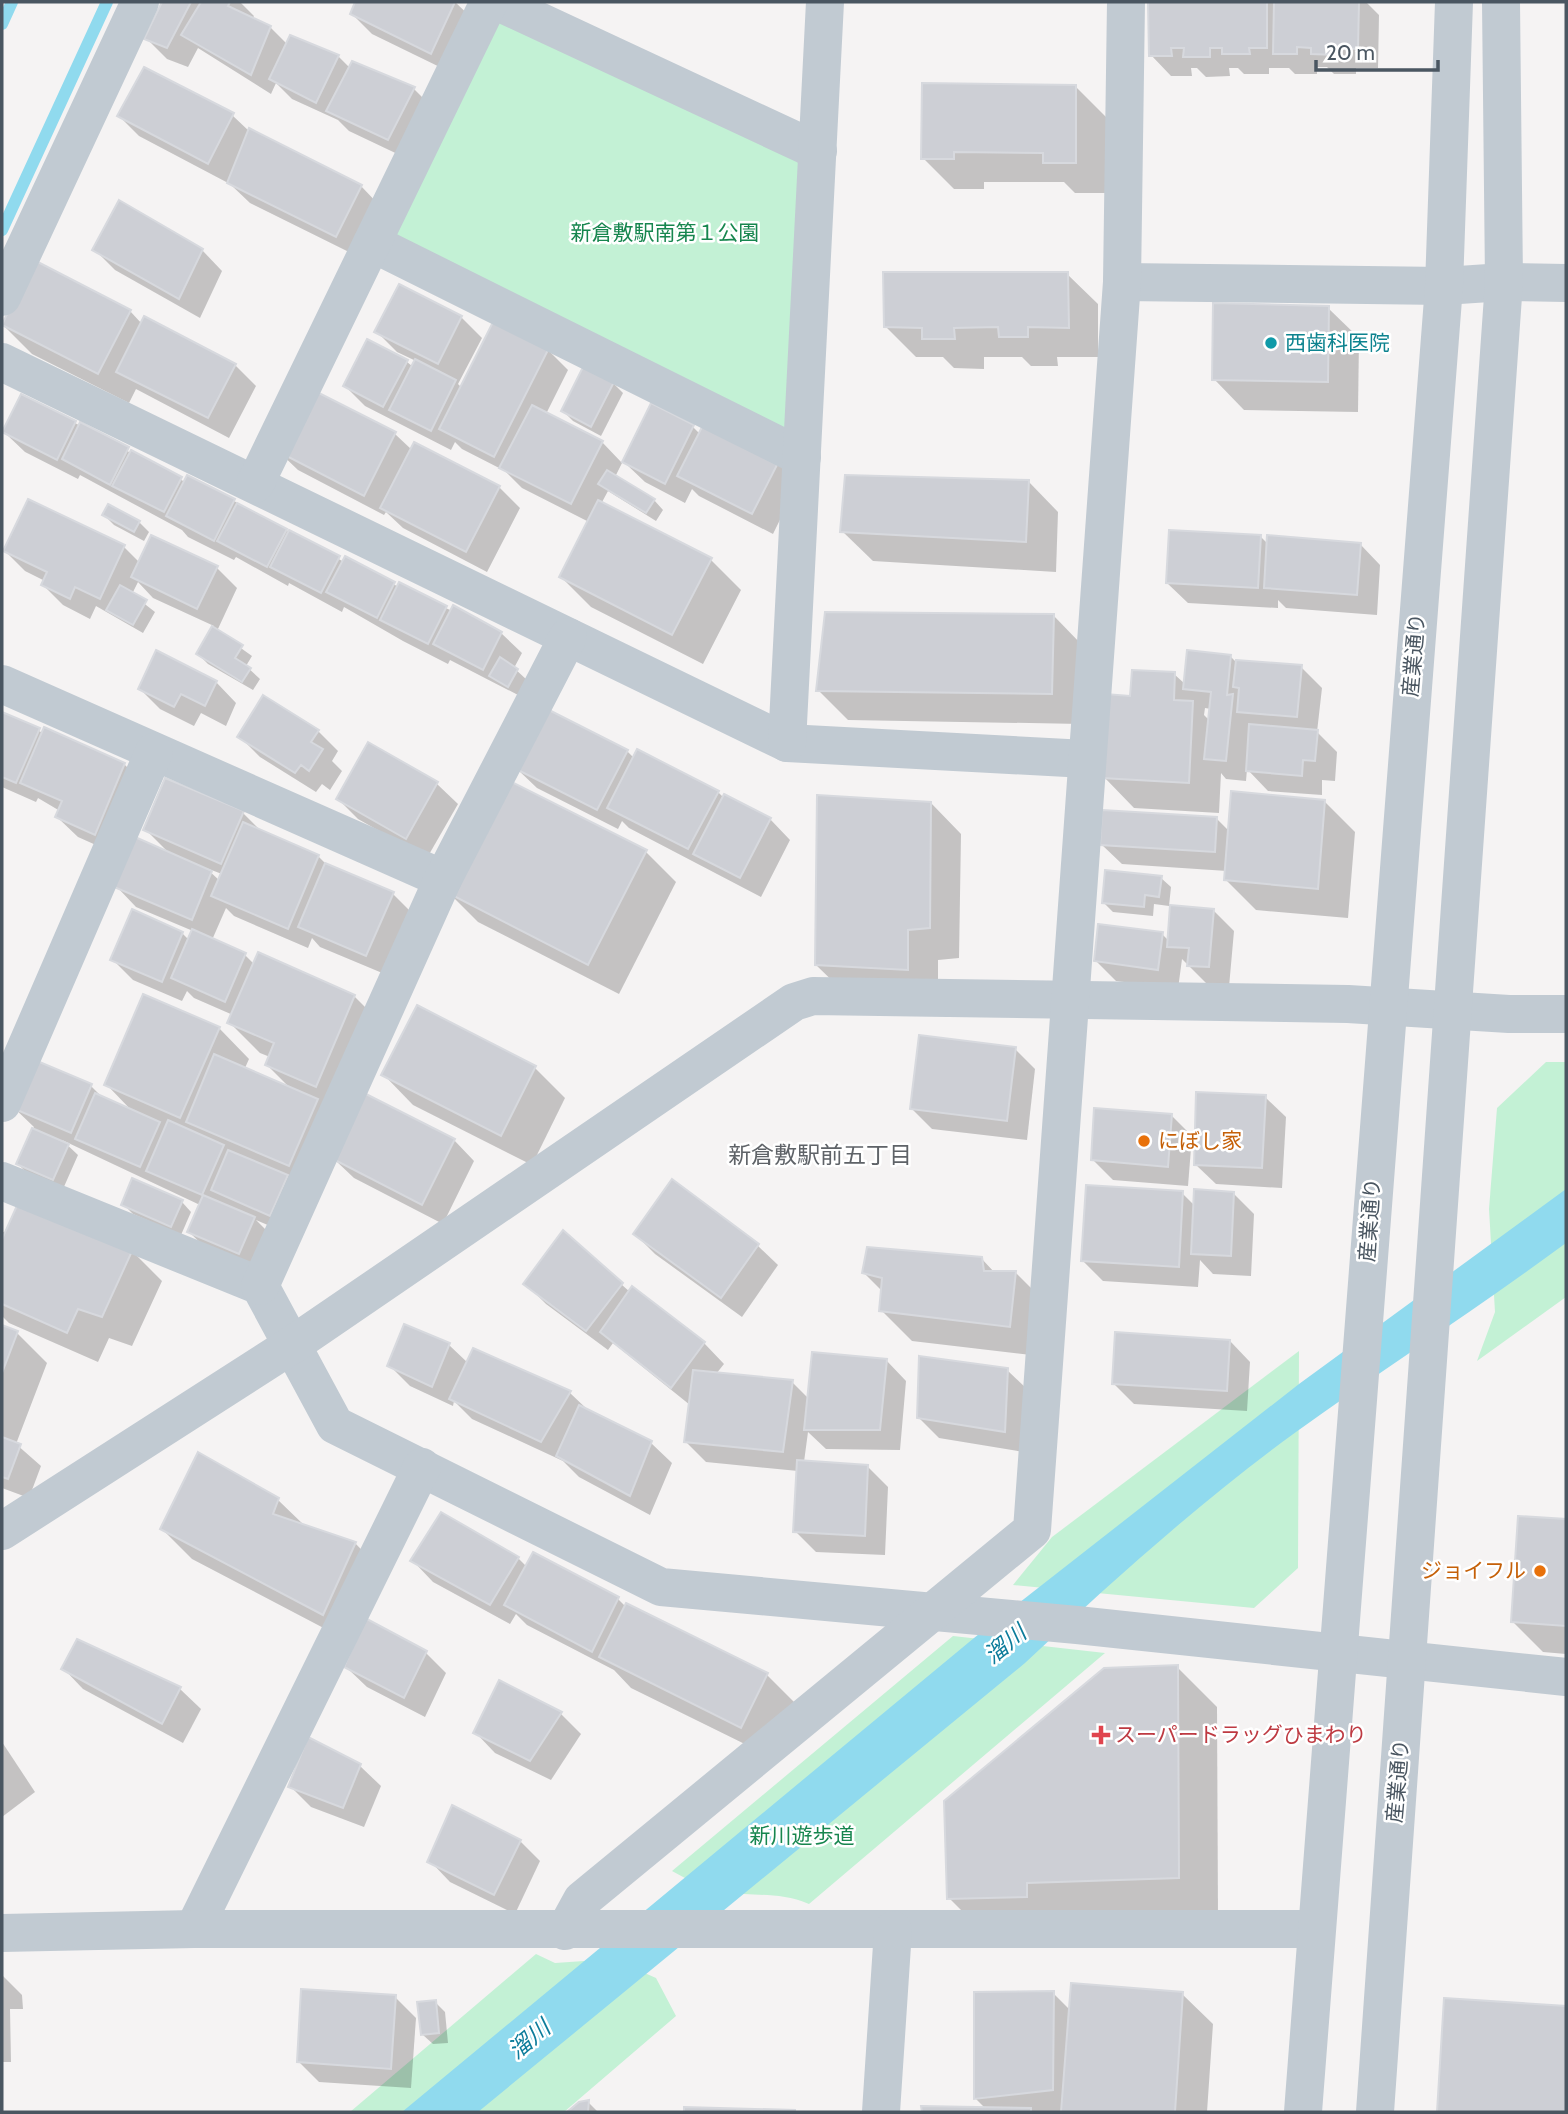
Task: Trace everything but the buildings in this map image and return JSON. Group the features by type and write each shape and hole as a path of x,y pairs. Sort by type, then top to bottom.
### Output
{"street":[{"path":"2,297 140,2"},
{"path":"255,484 489,2"},
{"path":"498,2 818,151"},
{"path":"787,743 825,2"},
{"path":"565,1931 582,1900 1032,1530 1122,282 1126,2"},
{"name":"産業通り","path":"1337,1652 1444,286 1454,2"},
{"path":"1452,1010 1504,282 1501,2"},
{"path":"372,243 802,457"},
{"path":"1122,282 1444,286 1504,282 1566,283"},
{"path":"2,362 787,743 1086,759"},
{"path":"260,1286 443,879 568,637"},
{"path":"2,684 443,879"},
{"path":"2,1103 154,752"},
{"path":"2,1531 292,1345 794,1002 813,996 1566,1013"},
{"name":"産業通り","path":"1375,2112 1383,1962 1408,1661 1452,1010"},
{"path":"2,1181 260,1286 335,1425 661,1587 1077,1625 1566,1677"},
{"path":"194,1928 422,1467"},
{"path":"1303,2112 1337,1652"},
{"path":"2,1933 194,1928 565,1931 1315,1929"},
{"path":"881,2112 894,1930"}],"green space":[{"name":"新倉敷駅南第１公園","path":"493,10 801,156 787,437 384,235"},
{"path":"1546,1062 1566,1062 1566,1297 1477,1361 1495,1312 1489,1209 1497,1108"},
{"path":"1299,1351 1298,1568 1254,1608 1013,1585 1052,1537"},
{"name":"新川遊歩道","path":"953,1636 1105,1653 809,1904 776,1896 722,1892 672,1871"},
{"path":"536,1954 555,1963 613,1959 656,1978 676,2016 564,2112 350,2112"}],"water":[{"name":"溜川","path":"1566,1189 1566,1243 1296,1432 1225,1486 1123,1573 1025,1663 478,2112 402,2112 974,1638 1299,1384"}],"waterway":[{"path":"2,24 12,2"},
{"path":"2,230 107,2"}],"place":[{"name":"西歯科医院","path":"1271,343"},
{"name":"にぼし家","path":"1144,1141"},
{"name":"ジョイフル","path":"1540,1571"},
{"name":"スーパードラッグひまわり","path":"1101,1735"}],"district":[{"name":"新倉敷駅前五丁目","path":"820,1155"}]}
